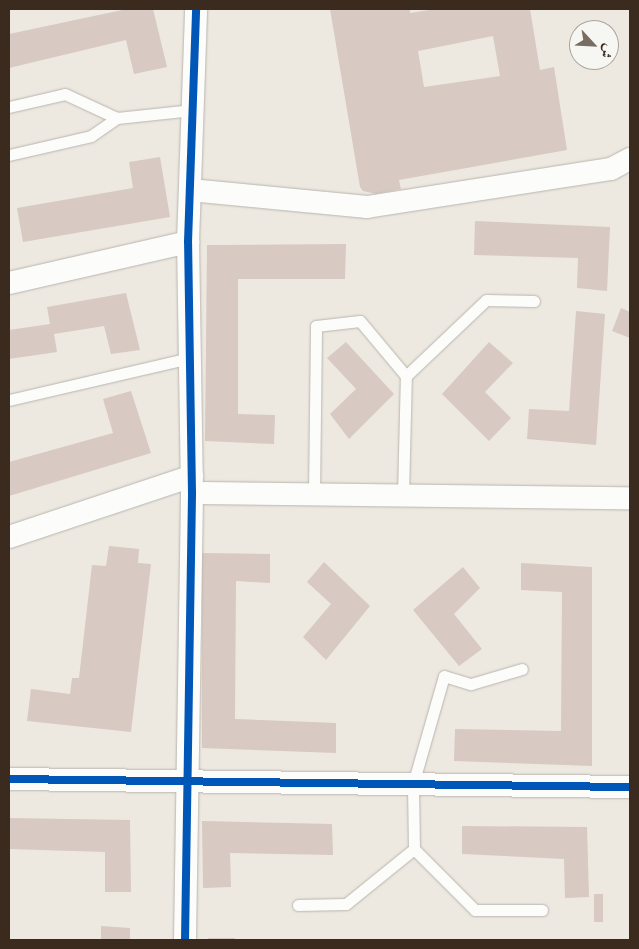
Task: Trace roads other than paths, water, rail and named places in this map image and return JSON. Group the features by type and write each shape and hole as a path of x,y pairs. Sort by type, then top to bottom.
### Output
{"street":[{"path":"185,940 192,484 188,242 196,9"},
{"path":"190,190 367,206 601,170 630,160"},
{"path":"9,283 188,242"},
{"path":"9,537 192,484 314,494 630,498"},
{"path":"9,779 630,787"}],"lane":[{"path":"9,107 65,94 117,118"},
{"path":"9,155 91,136 117,118 192,110"},
{"path":"406,376 486,300 534,301"},
{"path":"314,494 316,326 360,321 406,376 403,495"},
{"path":"9,400 189,358"},
{"path":"522,669 471,684 444,676 413,784 414,849 475,910 542,910"},
{"path":"298,905 346,904 414,849"}]}
